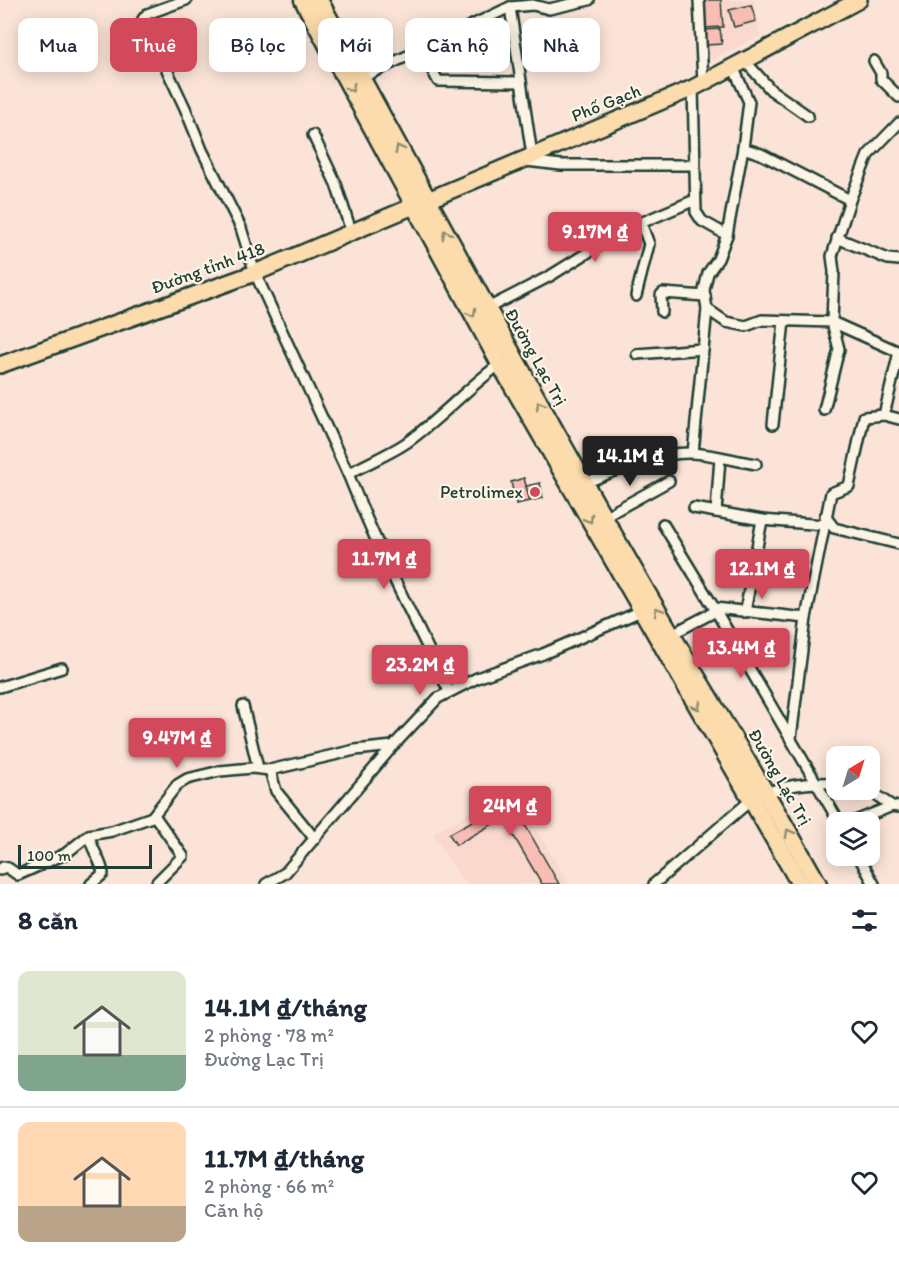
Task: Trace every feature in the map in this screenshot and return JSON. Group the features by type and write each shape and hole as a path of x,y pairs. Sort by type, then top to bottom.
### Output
{"highway":[{"name":"Đường Lạc Trị","path":"303,0 421,203 486,309 604,517 818,884"},
{"name":"Đường Lạc Trị","path":"319,0 361,78 500,364 800,884"}],"main road":[{"name":"Phố Gạch","path":"421,203 698,85 851,2"},
{"name":"Đường tỉnh 418","path":"0,365 255,273 421,203"}],"street":[{"path":"186,0 147,14 143,19 202,150 241,228 255,273 348,474 366,519 449,691"},
{"path":"486,18 507,8 527,3 549,9 589,0"},
{"path":"699,0 695,200 699,218 727,235"},
{"path":"497,1 507,8 521,82 526,157 561,165 695,165"},
{"path":"361,78 405,57"},
{"path":"874,61 881,73 881,79 899,97"},
{"path":"739,64 808,116"},
{"path":"693,453 707,309 704,290 708,273 718,259 727,235 749,102 739,64"},
{"path":"433,72 438,81 521,82"},
{"path":"824,410 839,349 832,322 834,272 832,256 850,200 868,155 899,123"},
{"path":"313,135 336,184 351,231"},
{"path":"743,148 761,153 850,200"},
{"path":"486,309 550,276 604,242 640,223 695,200"},
{"path":"636,296 649,244 640,223"},
{"path":"837,237 888,259 899,260"},
{"path":"662,312 661,295 663,293 705,296"},
{"path":"707,309 726,322 746,326 762,320 832,322 899,352 884,415"},
{"path":"773,424 784,321"},
{"path":"637,354 703,349"},
{"path":"348,474 406,443 500,364"},
{"path":"791,738 806,618 831,493 849,486 864,417 884,415 899,419"},
{"path":"585,483 654,456 693,453 756,464"},
{"path":"716,512 720,458"},
{"path":"604,517 669,481"},
{"path":"694,508 762,520 825,520 834,528 899,544"},
{"path":"745,612 762,520"},
{"path":"663,524 833,812"},
{"path":"672,634 715,610 806,618"},
{"path":"266,884 285,873 427,708 449,691 498,669 543,654 641,611"},
{"path":"0,687 62,668"},
{"path":"243,706 258,768"},
{"path":"0,870 3,867 8,868 18,875 65,854 89,835 112,831 154,815 177,785 187,779 220,771 258,768 270,770 356,750 393,746"},
{"path":"270,770 276,791 315,839"},
{"path":"654,884 751,800 766,792 816,782 826,782"},
{"path":"880,797 896,806"},
{"path":"880,812 896,806"},
{"path":"154,815 183,856 157,882"},
{"path":"89,835 90,844 103,867 104,874 91,884"},
{"path":"864,866 874,884"}],"shaded area":[{"path":"702,0 754,0 760,36 706,62"},
{"path":"511,787 569,884 465,884 433,834"}],"building":[{"path":"702,0 721,0 723,27 704,28"},
{"path":"751,5 756,21 734,27 729,10"},
{"path":"720,29 722,44 707,45 705,30"},
{"path":"524,478 530,501 516,504 511,482"},
{"name":"Petrolimex","path":"540,483 543,498 530,501 526,486"},
{"path":"509,797 559,884 542,884 503,818 456,845 449,834 494,809 498,816 501,814 496,805"}],"place":[{"name":"Petrolimex","path":"535,492"}]}
